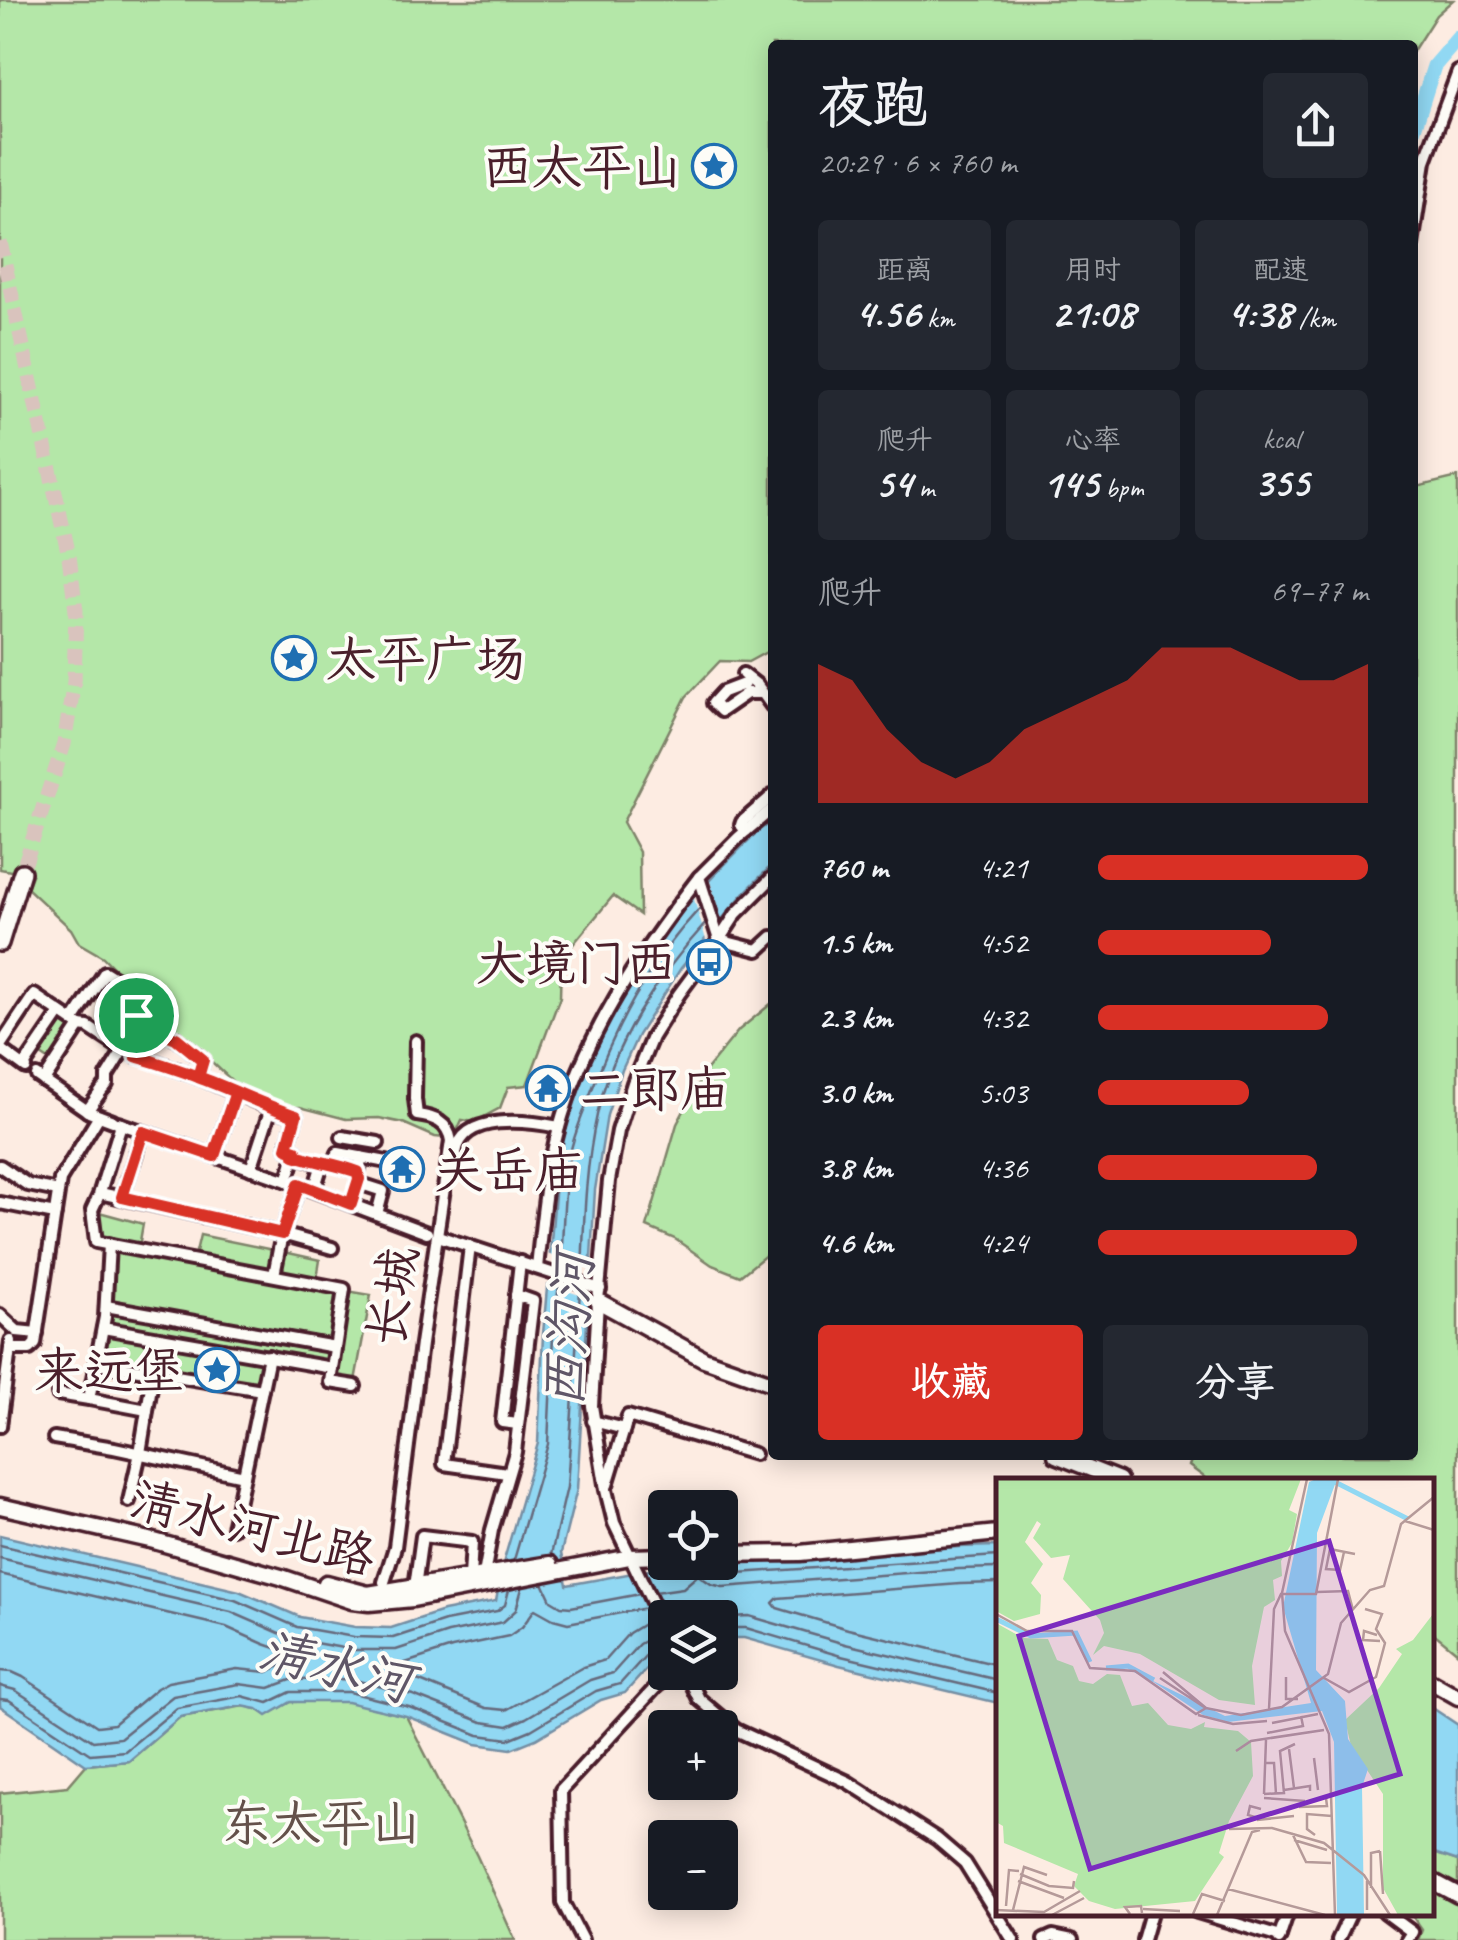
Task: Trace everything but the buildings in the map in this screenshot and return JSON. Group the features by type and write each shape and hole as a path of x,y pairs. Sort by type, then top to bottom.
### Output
{"highway":[{"path":"0,943 22,872"}],"main road":[{"path":"598,1294 704,1359 768,1379"},
{"path":"1069,1460 1114,1478"},
{"path":"1084,1460 1128,1478"},
{"name":"清水河北路","path":"0,1497 165,1535 368,1594 648,1556"},
{"name":"清水河北路","path":"0,1506 154,1541 352,1601 384,1603 487,1577"},
{"path":"738,1551 996,1530"},
{"path":"1433,1684 1458,1697"},
{"path":"1433,1882 1458,1895"}],"street":[{"path":"1418,209 1426,161 1458,72"},
{"path":"761,693 747,692 721,711 713,703 743,679 757,684 768,701"},
{"path":"746,831 742,822 768,799"},
{"path":"541,1269 542,1227 559,1127 579,1068 604,1014 699,877 768,812"},
{"path":"699,877 717,935"},
{"path":"651,1600 614,1523 594,1421 592,1379 609,1181 632,1084 652,1038 717,935 768,882"},
{"path":"717,935 758,950 768,941"},
{"path":"198,1077 203,1060 176,1038 134,1018 125,1000 128,986 105,972 40,1079 93,1113 118,1123 541,1269 598,1294"},
{"path":"60,1013 25,1067 0,1047 34,995 76,1024 136,1056 296,1116 287,1148 296,1151 286,1180"},
{"path":"134,1018 162,1028 164,1033"},
{"path":"0,1426 11,1345 30,1349 35,1344 60,1180 134,1018"},
{"path":"136,1056 148,1027"},
{"name":"长城","path":"384,1582 395,1546 451,1141 446,1126 416,1114 416,1041"},
{"path":"214,1156 236,1092"},
{"path":"251,1168 271,1108"},
{"path":"118,1123 92,1210 96,1242 344,1289 330,1382 355,1386"},
{"path":"314,1190 347,1123"},
{"path":"437,1235 458,1143 466,1133 497,1123 559,1127"},
{"path":"122,1197 143,1132"},
{"path":"342,1137 378,1143"},
{"path":"295,1155 387,1162"},
{"path":"331,1160 384,1191 377,1214"},
{"path":"351,1204 358,1178 369,1160"},
{"path":"0,1166 28,1185 58,1191"},
{"path":"274,1276 282,1234 299,1184"},
{"path":"100,1192 332,1248"},
{"path":"0,1204 55,1214"},
{"path":"89,1399 106,1306 109,1244"},
{"path":"470,1246 444,1464 507,1473"},
{"path":"518,1424 502,1422 520,1262"},
{"path":"487,1577 492,1530 515,1452 533,1301 516,1294"},
{"path":"106,1306 336,1347"},
{"path":"0,1315 18,1331 37,1333"},
{"path":"103,1328 332,1368"},
{"path":"130,1500 159,1338"},
{"path":"233,1528 270,1356"},
{"path":"96,1362 262,1390"},
{"path":"58,1394 147,1410"},
{"path":"606,1490 628,1416 754,1454"},
{"path":"594,1421 624,1429"},
{"path":"54,1438 244,1476"},
{"path":"415,1587 422,1536 472,1542 487,1577"},
{"path":"582,1940 564,1903 561,1790 653,1690"},
{"path":"695,1690 699,1699 736,1730 848,1782 937,1839 964,1864 996,1913"},
{"path":"998,1915 1014,1940"},
{"path":"1144,1940 1150,1915"},
{"path":"1206,1915 1279,1938"},
{"path":"1338,1940 1350,1915"},
{"path":"1389,1915 1412,1932 1407,1940"},
{"path":"1044,1940 1054,1936 1072,1940"}],"green space":[{"path":"0,0 1453,0 1436,15 1418,43 1418,40 768,40 768,651 748,662 720,661 686,697 623,822 639,852 640,915 613,896 561,959 560,997 527,1085 508,1087 500,1108 474,1122 462,1120 457,1131 445,1138 379,1118 346,1119 300,1107 282,1109 244,1092 183,1035 145,1018 128,995 130,985 103,957 79,943 71,929 27,888 32,875 0,869"},
{"path":"1458,477 1458,1653 1433,1633 1433,1478 1204,1478 1189,1466 1191,1460 1418,1460 1418,487"},
{"path":"768,1006 768,1253 740,1276 712,1265 675,1239 647,1227 677,1124 704,1073 739,1030"},
{"path":"62,1017 77,1027 53,1063 38,1053"},
{"path":"99,1212 143,1224 139,1247 102,1239"},
{"path":"200,1235 273,1250 269,1271 195,1256"},
{"path":"113,1250 335,1290 339,1294 332,1337 328,1342 115,1304 110,1296"},
{"path":"284,1252 320,1260 317,1279 278,1272"},
{"path":"347,1291 371,1295 355,1381 334,1377"},
{"path":"115,1312 329,1348 331,1352 327,1363 118,1327 108,1317"},
{"path":"104,1334 152,1340 152,1366 102,1359"},
{"path":"164,1341 265,1361 261,1384 160,1369"},
{"name":"东太平山","path":"347,1701 406,1716 515,1940 0,1940 0,1793 68,1786 86,1765 129,1761 180,1717 244,1706 267,1715 291,1702"},
{"path":"1433,1853 1458,1861 1458,1940 1418,1940 1422,1930 1411,1915 1433,1915"}],"water":[{"name":"清水河","path":"768,824 768,869 681,968 638,1035 607,1115 595,1190 577,1489 561,1553 567,1585 648,1570 648,1580 738,1580 738,1563 996,1546 996,1703 738,1638 738,1600 648,1600 648,1668 625,1693 601,1700 536,1739 511,1749 476,1744 406,1716 347,1702 291,1702 267,1716 242,1706 180,1717 129,1761 86,1765 0,1706 0,1535 239,1591 300,1617 355,1627 391,1628 443,1611 496,1601 538,1443 558,1160 567,1127 590,1062 621,1000 658,942 707,882"},
{"path":"1433,1708 1458,1725 1458,1861 1433,1853"}],"pier":[{"path":"710,881 722,921 706,940 694,899"},
{"path":"547,1254 597,1271 594,1300 544,1283"}],"waterway":[{"name":"西沟河","path":"1418,116 1434,66 1458,38"}],"tunnel":[{"path":"0,242 69,556 76,611 74,682 64,744 22,872"}],"place":[{"name":"西太平山","path":"714,166"},
{"name":"太平广场","path":"294,658"},
{"name":"大境门西","path":"709,962"},
{"name":"二郎庙","path":"548,1088"},
{"name":"关岳庙","path":"402,1169"},
{"name":"来远堡","path":"217,1370"}],"route":[{"path":"136,1015 133,1021 148,1027 136,1056 198,1077 236,1092 271,1108 296,1116 287,1148 296,1151 295,1155 322,1164 334,1162 358,1172 351,1204 299,1184 282,1234 122,1197 143,1132 214,1156 236,1092 198,1077 203,1060 162,1028 136,1015"}]}
